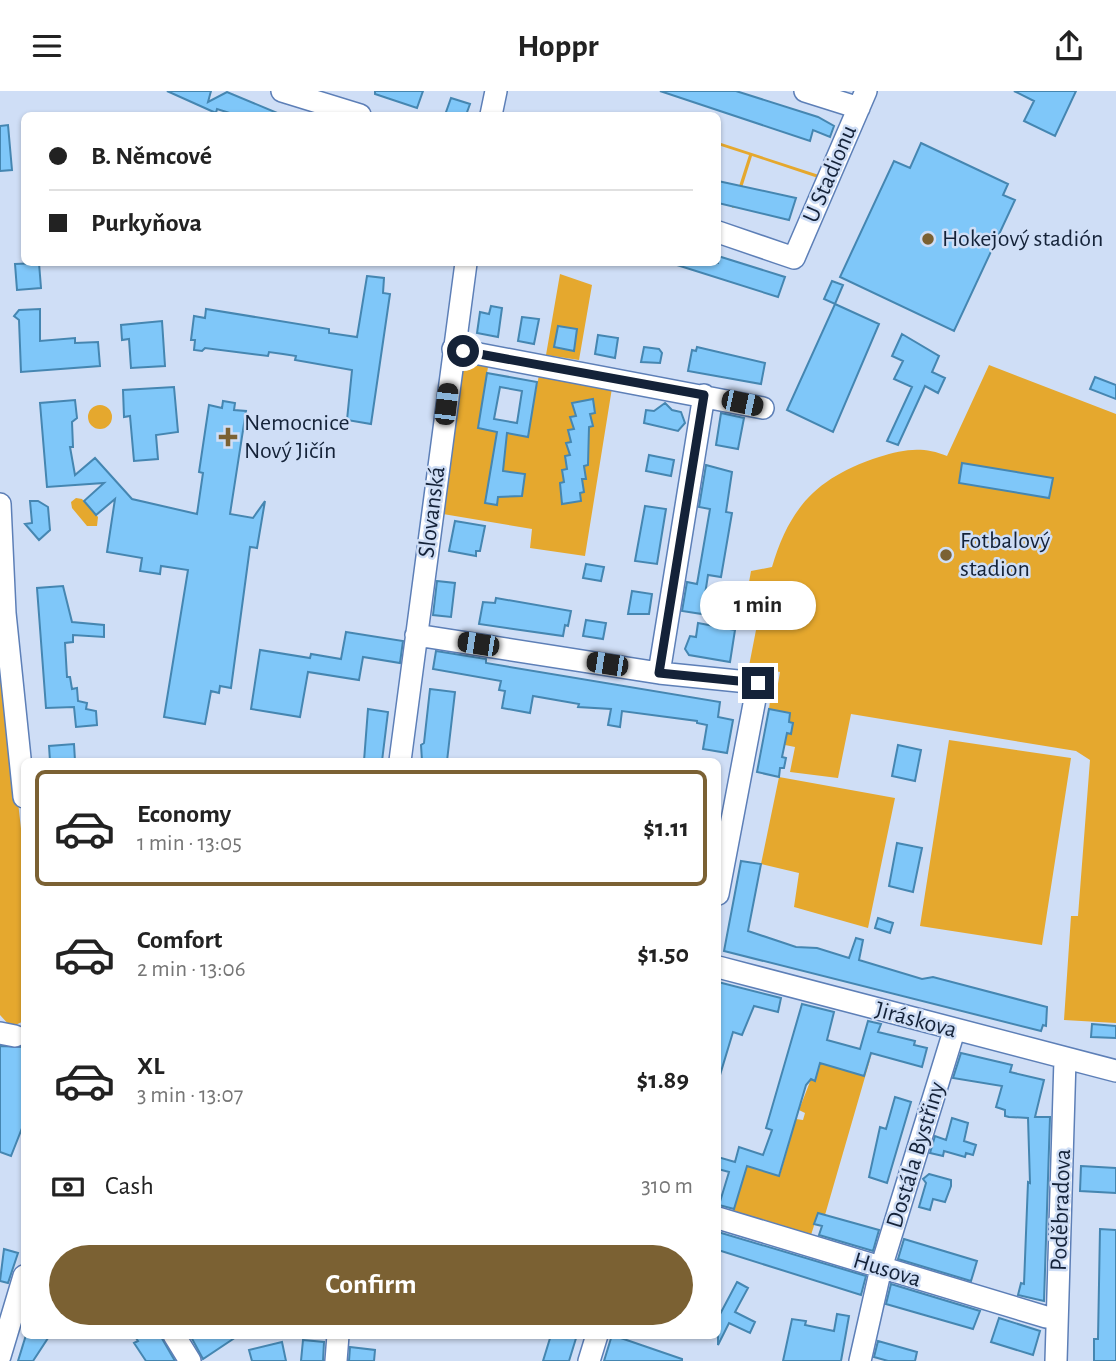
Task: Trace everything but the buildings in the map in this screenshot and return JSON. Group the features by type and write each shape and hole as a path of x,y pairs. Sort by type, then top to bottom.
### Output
{"street":[{"path":"282,91 350,112"},
{"path":"492,112 496,91"},
{"path":"806,91 862,99"},
{"name":"U Stadionu","path":"721,233 794,258 862,99"},
{"name":"Slovanská","path":"401,758 466,266"},
{"path":"453,349 763,408"},
{"path":"659,673 704,395"},
{"path":"0,504 5,613 21,768"},
{"path":"416,635 659,673 758,683 721,878"},
{"name":"Jiráskova","path":"721,968 954,1031 1116,1071"},
{"name":"Dostála Bystřiny","path":"861,1357 880,1268 954,1031"},
{"name":"Poděbradova","path":"1056,1361 1065,1059"},
{"name":"Husova","path":"721,1219 1046,1317 1057,1317"},
{"path":"0,1353 21,1286"},
{"path":"176,1339 190,1361"},
{"path":"337,1361 338,1339"},
{"path":"589,1361 596,1339"}],"shaded area":[{"path":"721,143 819,175 818,178 752,156 736,207 732,208 749,155 721,146"},
{"path":"560,274 592,285 579,360 546,355"},
{"path":"462,362 488,367 478,428 527,437 539,375 612,388 585,556 530,548 532,529 443,514"},
{"name":"Fotbalový stadion","path":"989,365 1116,414 1116,1023 1064,1020 1071,916 1078,916 1090,760 1076,751 851,714 838,778 790,772 795,747 785,745 790,714 769,709 770,701 775,701 780,672 749,666 756,630 741,627 751,571 772,567 788,527 809,497 839,474 888,454 922,450 947,456"},
{"path":"100,405 109,408 112,417 109,426 100,429 91,426 88,417 91,408"},
{"path":"76,498 82,499 98,517 97,526 87,526 72,508 71,502"},
{"path":"0,644 21,829 21,1022 11,1027 0,1015"},
{"path":"949,740 1071,758 1042,945 920,926"},
{"path":"779,777 895,798 868,928 794,907 799,873 761,864"},
{"path":"872,1053 825,1215 818,1213 811,1235 733,1211 747,1165 780,1175 796,1119 803,1120 805,1113 799,1110 811,1079 815,1080 813,1061 864,1076"}],"place":[{"name":"Hokejový stadión","path":"928,239"},
{"name":"Nemocnice Nový Jičín","path":"228,437"},
{"name":"Fotbalový stadion","path":"946,555"}],"route":[{"path":"463,351 704,395 659,673 758,683"}]}
